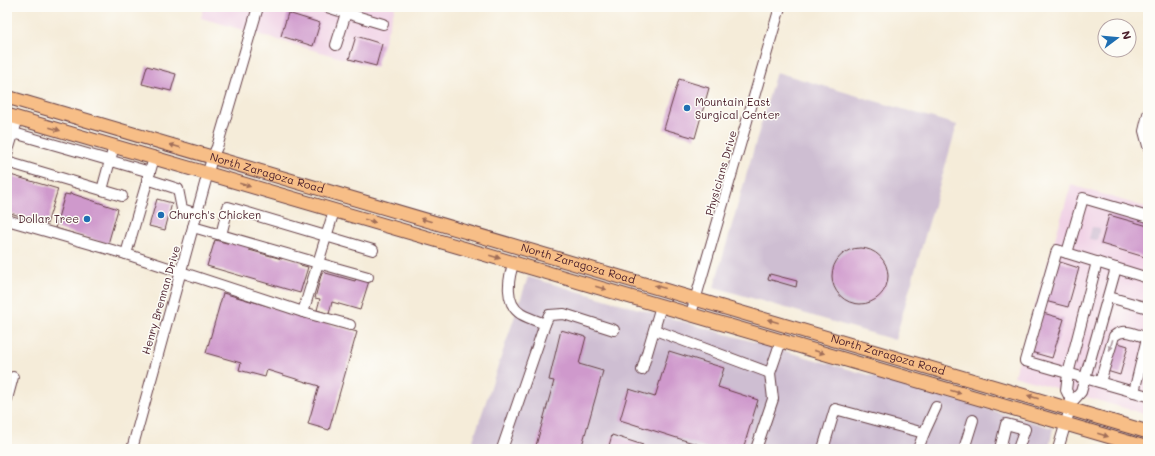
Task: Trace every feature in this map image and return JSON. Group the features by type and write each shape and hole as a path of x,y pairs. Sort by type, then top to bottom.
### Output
{"main road":[{"name":"North Zaragoza Road","path":"7,97 101,126 697,299 1071,405 1148,432"},
{"path":"12,116 27,112 86,128 101,126"},
{"name":"North Zaragoza Road","path":"12,116 1148,448"},
{"path":"428,237 438,233 454,234 463,230"},
{"path":"781,341 789,335 825,343 837,339"}],"street":[{"name":"Henry Brennan Drive","path":"132,449 212,158 217,147 258,7"},
{"path":"327,7 347,10 383,24"},
{"name":"Physicians Drive","path":"691,314 697,299 780,7"},
{"path":"336,45 347,10"},
{"path":"1148,114 1144,131 1148,146"},
{"path":"7,154 12,116"},
{"path":"10,132 110,161 178,189 182,209 197,214"},
{"path":"102,190 114,146"},
{"path":"126,254 154,158"},
{"path":"7,162 122,196"},
{"path":"1067,253 1083,198 1148,217"},
{"path":"221,235 228,207 373,250"},
{"path":"303,312 334,211"},
{"path":"7,220 126,254 303,312 350,325"},
{"path":"194,227 368,277"},
{"path":"1148,278 1057,250 1025,361 1148,396"},
{"path":"514,262 508,276 509,289 514,306 521,314 545,324"},
{"path":"1071,405 1066,390 1068,374 1097,262"},
{"path":"1058,449 1071,405 1080,392 1091,358 1116,268"},
{"path":"1109,297 1148,308"},
{"path":"642,370 656,330 662,306"},
{"path":"502,449 545,324 550,316 556,313 564,314 614,330"},
{"path":"656,330 770,373"},
{"path":"1100,382 1114,336 1119,332 1125,331 1148,337 1144,367 1134,392"},
{"path":"756,449 773,399 770,373 781,341"},
{"path":"1091,358 1106,362"},
{"path":"7,399 13,377"},
{"path":"918,449 936,407"},
{"path":"823,449 835,409 924,432"},
{"path":"964,449 973,420"},
{"path":"1000,449 1006,424 1025,428 1018,449"}],"shaded area":[{"path":"204,7 395,7 376,68 201,18"},
{"path":"776,72 957,125 895,340 714,287"},
{"path":"1071,185 1148,208 1148,415 1014,376"},
{"path":"1092,227 1100,228 1097,240 1089,239"},
{"path":"528,277 1053,428 1049,449 470,449"}],"building":[{"path":"288,13 320,23 313,46 281,36"},
{"path":"356,36 382,44 376,66 349,59"},
{"path":"147,66 176,74 171,91 142,84"},
{"name":"Mountain East Surgical Center","path":"679,79 709,88 695,138 664,129"},
{"path":"7,174 58,189 47,224 7,212"},
{"name":"Dollar Tree","path":"70,193 118,209 108,244 55,228 65,194 70,195"},
{"name":"Church's Chicken","path":"157,199 172,203 165,230 149,226"},
{"path":"1109,215 1148,226 1148,258 1101,244"},
{"path":"215,240 231,244 232,241 250,246 249,250 282,259 282,256 301,262 300,265 308,267 300,293 207,266"},
{"path":"854,248 866,248 880,256 888,270 886,287 880,296 866,304 854,304 844,299 837,292 832,282 832,270 837,260 844,253"},
{"path":"1057,261 1079,268 1068,307 1045,301"},
{"path":"322,272 355,281 356,278 369,281 360,310 332,302 329,314 317,310 320,299 315,298"},
{"path":"770,274 797,281 796,287 768,279"},
{"path":"223,293 357,332 329,430 308,424 319,386 267,370 265,377 239,370 241,363 206,353"},
{"path":"1043,313 1064,319 1052,358 1031,352"},
{"path":"561,330 586,337 579,364 603,371 581,449 535,449 554,381 549,380"},
{"path":"1115,342 1128,346 1120,375 1107,371"},
{"path":"669,351 724,368 718,387 758,400 743,449 712,449 620,420 629,389 655,397"},
{"path":"612,435 643,445 642,449 608,449"}],"place":[{"name":"Mountain East Surgical Center","path":"687,108"},
{"name":"Church's Chicken","path":"161,215"},
{"name":"Dollar Tree","path":"87,219"}]}
